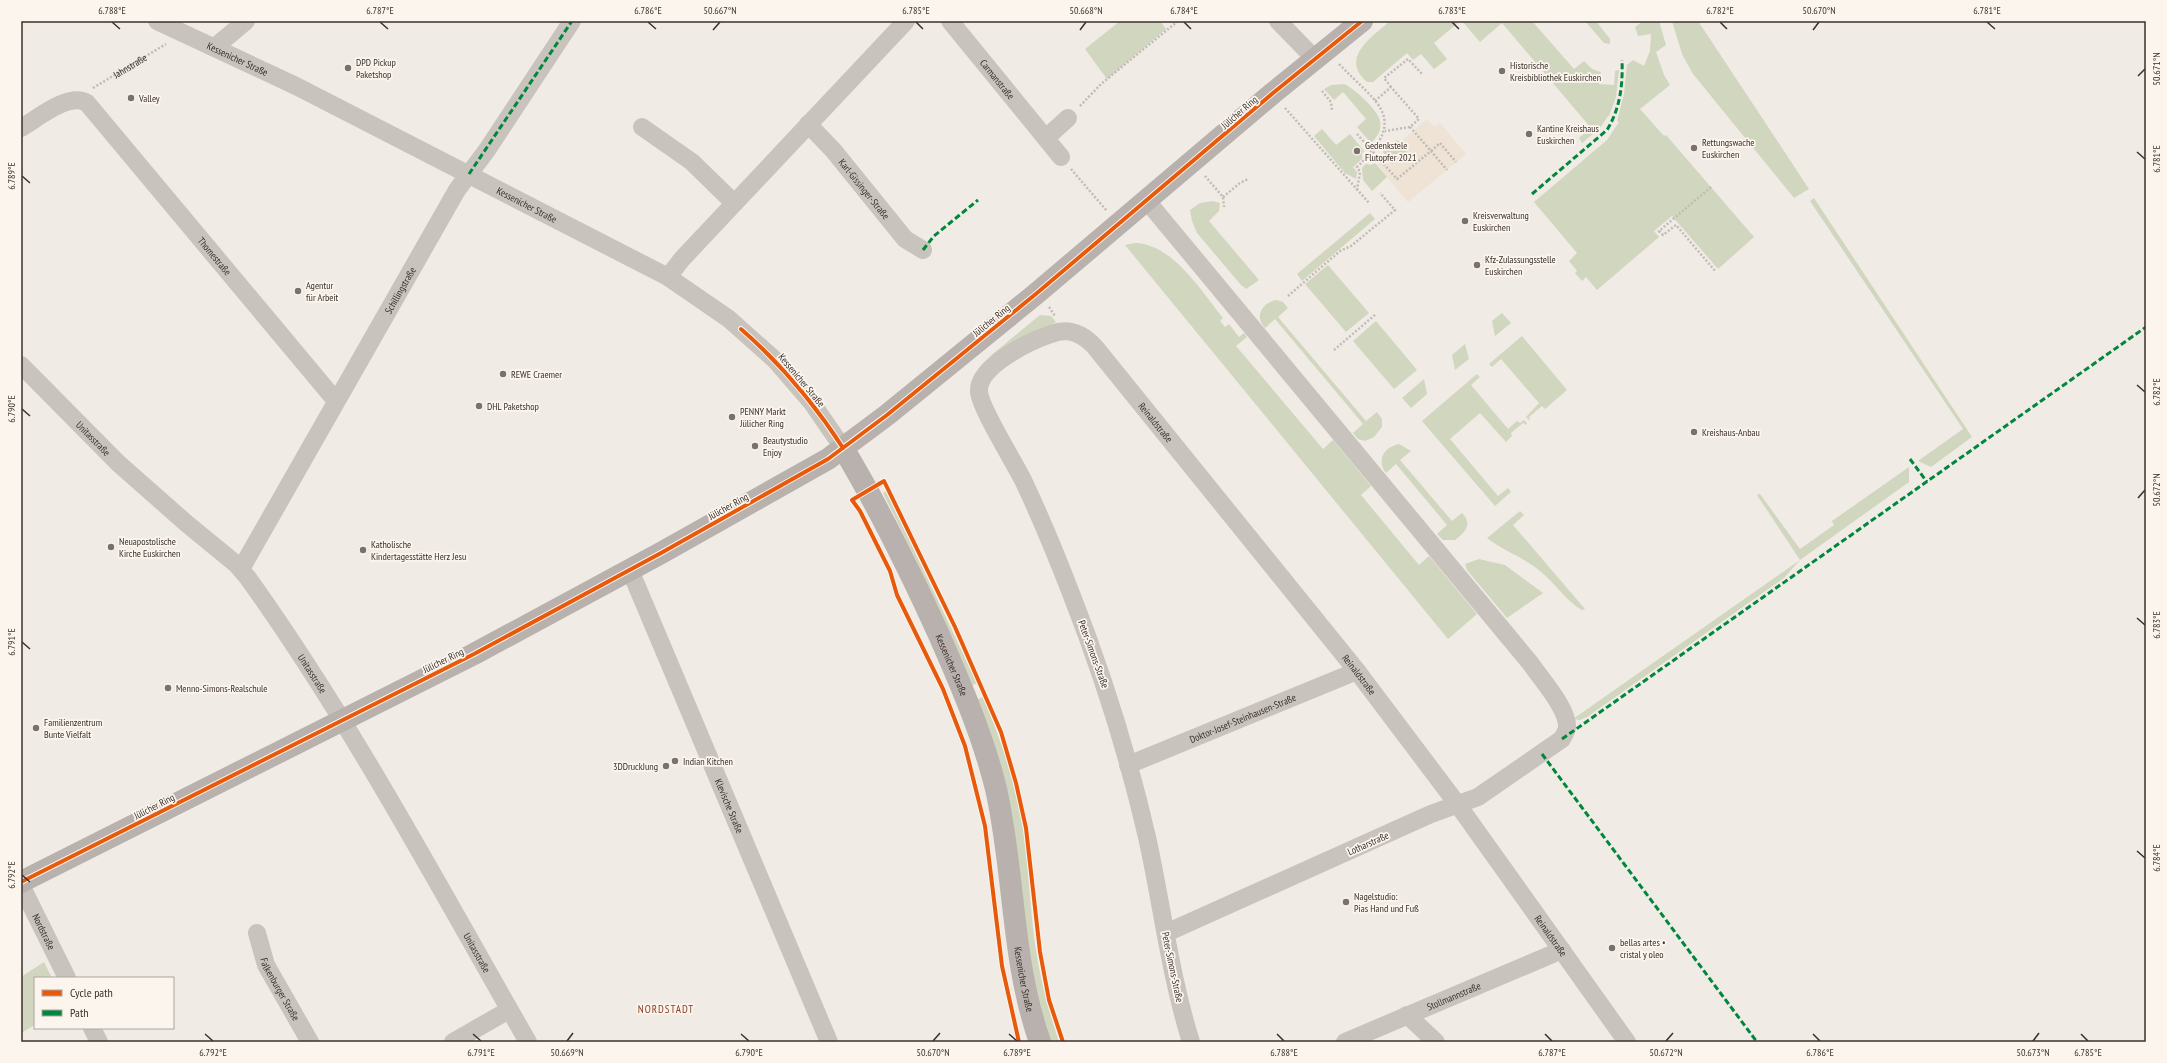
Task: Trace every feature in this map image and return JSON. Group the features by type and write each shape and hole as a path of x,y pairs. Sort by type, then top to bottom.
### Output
{"main road":[{"name":"Jülicher Ring","path":"21,883 474,654 630,570 806,472 843,448 887,415 1147,201 1273,93 1321,56 1362,21"},
{"name":"Kessenicher Straße","path":"843,448 872,498 927,608 984,746 996,789 1003,829 1020,967 1027,1000 1040,1042"}],"street":[{"name":"Kessenicher Straße","path":"157,21 215,47 469,174 668,277 729,320 775,360 812,403 843,448"},
{"path":"215,47 227,35 246,21"},
{"name":"Schillingstraße","path":"241,569 457,190 572,21"},
{"path":"668,277 682,259 734,203 906,21"},
{"name":"Carmanstraße","path":"950,21 1061,157"},
{"path":"1278,21 1321,56"},
{"path":"21,128 64,103 77,99"},
{"name":"Thomestraße","path":"77,99 82,100 95,110 336,401"},
{"path":"1046,138 1068,118"},
{"name":"Karl-Gissinger-Straße","path":"808,124 833,150 906,239 923,250"},
{"path":"642,128 692,162 734,203"},
{"name":"Lotharstraße","path":"1147,201 1531,664 1560,706 1567,722 1567,729 1562,739 1478,797 1431,814 1166,933"},
{"name":"Reinaldstraße","path":"1062,324 1081,334 1095,347 1357,671 1458,805 1627,1042"},
{"name":"Peter-Simons-Straße","path":"1062,324 1046,335 994,364 983,375 980,381 979,399 1024,481 1052,545 1110,698 1147,837 1174,977 1191,1042"},
{"name":"Unitasstraße","path":"21,365 123,467 241,569 290,639 343,720 528,1042"},
{"name":"Klevische Straße","path":"630,570 829,1042"},
{"name":"Doktor-Josef-Steinhausen-Straße","path":"1128,765 1357,671"},
{"name":"Nordstraße","path":"21,883 67,977"},
{"name":"Falkenburger Straße","path":"257,933 266,965 310,1042"},
{"name":"Stollmannstraße","path":"1345,1042 1562,950"},
{"path":"453,1042 509,1010"},
{"path":"1407,1015 1436,1042"},
{"path":"92,1029 99,1042"}],"path":[{"path":"1068,118 1102,84 1178,21"},
{"path":"1321,56 1375,101 1384,114 1386,124 1385,131 1373,152 1357,167 1360,172 1357,190"},
{"path":"1385,131 1410,127 1419,119 1384,78 1408,58 1422,75"},
{"path":"1375,101 1391,87"},
{"path":"1322,91 1332,102 1332,110"},
{"path":"1286,110 1369,203"},
{"path":"1410,127 1447,170"},
{"path":"1357,134 1397,179 1440,143 1456,162"},
{"path":"1206,177 1224,197 1224,207"},
{"path":"1224,197 1240,183 1248,179"},
{"path":"1085,185 1105,208"},
{"path":"1711,187 1659,230 1663,235 1676,225 1716,272"},
{"path":"1288,296 1340,251 1351,246 1395,210 1380,193"},
{"path":"1045,303 1062,324"},
{"path":"1334,350 1376,314"}],"green space":[{"path":"1120,21 1160,21 1166,29 1107,79 1085,49"},
{"path":"1390,21 1460,21 1434,43 1447,59 1434,69 1421,54 1413,60 1407,53 1373,82 1367,82 1359,73 1356,65 1357,56 1367,41"},
{"path":"1462,21 1532,21 1574,69 1584,61 1592,69 1601,72 1599,84 1614,85 1615,71 1619,70 1616,97 1609,116 1600,128 1582,143 1579,138 1591,128 1502,23 1480,42"},
{"path":"1585,21 1596,21 1610,39 1610,44 1604,43"},
{"path":"1643,21 1659,21 1666,45 1656,52 1664,75 1670,85 1640,109 1664,136 1666,135 1754,237 1718,269 1672,216 1654,231 1659,237 1597,290 1586,277 1582,281 1575,273 1577,271 1569,261 1577,253 1534,202 1607,140 1619,122 1617,121 1624,94 1627,65 1633,60 1644,66 1650,51 1651,34 1638,36 1635,27"},
{"path":"1672,21 1698,21 1809,189 1794,198 1693,74 1682,54"},
{"path":"1344,84 1354,90 1365,100 1378,116 1380,121 1380,131 1371,143 1357,127 1366,119 1343,92 1334,100 1324,89 1331,85"},
{"path":"1322,129 1336,145 1350,134 1364,151 1362,154 1362,159 1353,167 1357,172 1356,179 1345,173 1314,136"},
{"path":"1396,140 1400,142 1408,151 1392,164 1383,152 1384,149"},
{"path":"1375,163 1387,177 1372,191 1363,180 1362,168 1366,164 1371,165"},
{"path":"1814,198 1972,437 1931,467 1918,461 1963,429 1810,201"},
{"path":"1212,201 1220,203 1219,211 1209,221 1259,280 1246,289 1197,233 1192,221 1190,210 1200,203"},
{"path":"1370,213 1375,219 1302,281 1297,274"},
{"path":"1135,243 1149,245 1162,251 1174,260 1196,283 1223,318 1220,321 1225,327 1229,324 1239,337 1244,333 1247,337 1236,346 1323,449 1333,440 1371,486 1361,495 1419,565 1429,556 1477,614 1448,639 1125,245"},
{"path":"1328,265 1369,313 1346,332 1305,284"},
{"path":"1276,300 1283,302 1288,308 1278,317 1366,421 1377,412 1382,419 1382,427 1374,437 1365,441 1358,439 1353,433 1363,424 1275,319 1265,328 1260,319 1261,311 1267,304"},
{"path":"1502,313 1511,323 1495,336 1492,321"},
{"path":"1040,315 1051,316 1056,322 989,357"},
{"path":"1376,321 1417,370 1394,389 1353,341"},
{"path":"1522,336 1567,390 1545,409 1542,406 1529,417 1530,421 1526,417 1539,403 1501,359 1492,367 1489,364"},
{"path":"1465,344 1469,359 1455,370 1452,355"},
{"path":"1477,374 1480,377 1471,385 1508,429 1517,421 1520,423 1524,420 1527,423 1526,425 1523,423 1511,433 1512,436 1506,442 1480,413 1450,439 1498,496 1508,488 1511,492 1495,506 1422,421"},
{"path":"1424,379 1427,394 1411,408 1402,398"},
{"path":"1399,444 1411,451 1400,460 1452,521 1462,513 1465,517 1467,525 1465,531 1455,540 1443,540 1437,534 1447,525 1396,464 1386,473 1383,468 1383,455 1389,448"},
{"path":"1909,467 1909,482 1800,560 1757,495 1760,494 1800,549 1834,525 1832,521"},
{"path":"886,491 977,683 971,686 918,564 883,493"},
{"path":"1520,511 1524,515 1513,525 1585,609 1582,610 1570,601 1534,566 1487,538"},
{"path":"1479,559 1505,565 1543,593 1507,618 1467,570 1465,564"},
{"path":"1800,560 1784,578 1587,717 1580,720 1573,719"},
{"path":"983,697 1002,746 1020,813 1025,845 1036,951 1040,974 1059,1042 1049,1042 1044,1029 976,700"},
{"path":"44,962 52,977 34,977 34,1026 21,1033 21,977"}],"shaded area":[{"path":"1427,119 1434,127 1440,123 1466,154 1408,202 1377,165 1386,158 1392,164 1407,151 1400,142"}],"marked path":[{"path":"469,174 572,21"},
{"path":"1532,194 1607,130 1615,114 1620,96 1622,60"},
{"path":"923,250 934,236 978,200"},
{"path":"1562,739 2146,327"},
{"path":"1910,459 1927,482"},
{"path":"1542,754 1757,1042"}],"cycle path":[{"path":"21,882 474,654 661,553 828,459 887,415 1037,293 1273,93 1362,21"},
{"path":"741,329 770,356 809,400 843,448"},
{"path":"1019,1042 1002,966 985,826 965,746 943,689 897,595 890,571 860,511 852,500 884,481 955,627 1001,732 1016,783 1026,828 1040,952 1049,1000 1063,1042"}],"place":[{"name":"DPD Pickup Paketshop","path":"348,68"},
{"name":"Historische Kreisbibliothek Euskirchen","path":"1502,71"},
{"name":"Valley","path":"131,98"},
{"name":"Kantine Kreishaus Euskirchen","path":"1529,134"},
{"name":"Rettungswache Euskirchen","path":"1694,148"},
{"name":"Gedenkstele Flutopfer 2021","path":"1357,151"},
{"name":"Kreisverwaltung Euskirchen","path":"1465,221"},
{"name":"Kfz-Zulassungsstelle Euskirchen","path":"1477,265"},
{"name":"Agentur für Arbeit","path":"298,291"},
{"name":"REWE Craemer","path":"503,374"},
{"name":"DHL Paketshop","path":"479,406"},
{"name":"PENNY Markt Jülicher Ring","path":"732,417"},
{"name":"Kreishaus-Anbau","path":"1694,432"},
{"name":"Beautystudio Enjoy","path":"755,446"},
{"name":"Neuapostolische Kirche Euskirchen","path":"111,547"},
{"name":"Katholische Kindertagesstätte Herz Jesu","path":"363,550"},
{"name":"Menno-Simons-Realschule","path":"168,688"},
{"name":"Familienzentrum Bunte Vielfalt","path":"36,728"},
{"name":"Indian Kitchen","path":"675,761"},
{"name":"3DDruckJung","path":"666,766"},
{"name":"Nagelstudio: Pias Hand und Fuß","path":"1346,902"},
{"name":"bellas artes • cristal y oleo","path":"1612,948"}],"district":[{"name":"NORDSTADT","path":"666,1009"}]}
